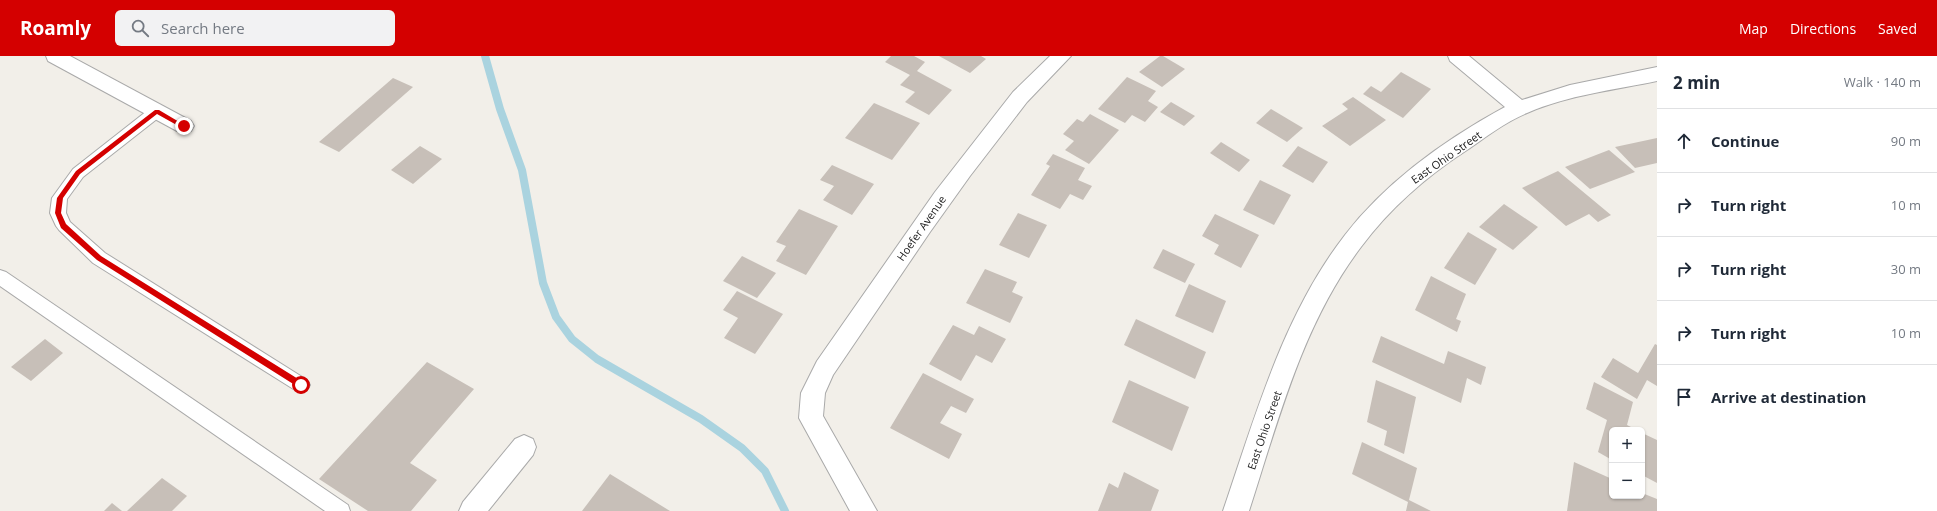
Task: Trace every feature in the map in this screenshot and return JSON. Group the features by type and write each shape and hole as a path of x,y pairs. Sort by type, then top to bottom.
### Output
{"street":[{"path":"55,56 184,126"},
{"name":"Hoefer Avenue","path":"864,511 811,418 812,393 825,368 943,197 1015,103 1051,65 1062,56"},
{"path":"1457,56 1519,108"},
{"name":"East Ohio Street","path":"1236,511 1278,387 1302,329 1326,281 1353,241 1395,194 1424,169 1519,108 1553,97 1657,74"},
{"path":"473,511 524,447"}],"lane":[{"path":"157,111 78,173 60,198 58,213 64,226 99,258 301,385"},
{"path":"0,277 341,511"}],"building":[{"path":"891,56 914,56 925,62 917,71 952,90 929,115 905,102 915,92 900,85 910,75 885,62"},
{"path":"939,56 981,56 986,59 970,73"},
{"path":"1160,56 1163,56 1185,69 1162,87 1139,72"},
{"path":"1401,72 1431,89 1403,118 1363,94 1371,86 1381,92"},
{"path":"1127,77 1156,91 1148,101 1158,107 1145,122 1132,115 1125,123 1098,109"},
{"path":"393,78 413,87 339,152 319,142"},
{"path":"1353,97 1386,120 1350,146 1322,126 1348,109 1342,104"},
{"path":"1171,102 1195,116 1184,126 1160,112"},
{"path":"874,103 920,123 892,160 845,138"},
{"path":"1271,109 1303,128 1287,142 1256,123"},
{"path":"1090,114 1119,130 1089,164 1065,150 1074,141 1063,134 1077,119 1083,122"},
{"path":"1657,138 1657,163 1635,168 1615,147"},
{"path":"1221,142 1250,160 1239,172 1210,153"},
{"path":"420,146 442,159 413,184 391,170"},
{"path":"1298,146 1328,162 1313,183 1282,166"},
{"path":"1609,150 1635,172 1590,189 1565,167"},
{"path":"1053,154 1085,168 1078,180 1092,186 1083,200 1070,194 1060,209 1031,195 1050,166 1046,164"},
{"path":"832,165 874,184 852,215 823,200 834,186 820,180"},
{"path":"1558,171 1611,215 1598,222 1589,214 1566,226 1522,188"},
{"path":"1260,180 1291,195 1274,225 1243,210"},
{"path":"1504,204 1538,227 1513,250 1479,227"},
{"path":"799,209 838,226 806,275 776,261 786,246 776,242"},
{"path":"1018,213 1047,225 1029,258 999,245"},
{"path":"1215,214 1259,235 1241,268 1214,254 1219,245 1202,236"},
{"path":"1468,232 1497,249 1475,285 1444,268"},
{"path":"1163,249 1195,264 1185,283 1153,268"},
{"path":"742,256 776,273 757,298 723,281"},
{"path":"985,269 1017,282 1012,292 1023,297 1010,323 966,303"},
{"path":"1431,276 1466,294 1456,319 1461,321 1457,332 1415,310"},
{"path":"1189,284 1226,301 1213,333 1175,316"},
{"path":"737,291 783,314 755,354 724,338 738,318 723,310"},
{"path":"1136,319 1206,352 1195,379 1124,345"},
{"path":"953,325 974,335 979,326 1006,339 992,363 976,355 961,381 929,364"},
{"path":"1381,336 1444,364 1448,351 1486,367 1481,385 1467,378 1461,403 1372,362"},
{"path":"45,339 63,353 31,381 11,367"},
{"path":"1655,344 1657,345 1657,386 1647,380 1637,399 1601,377 1613,358 1638,373"},
{"path":"427,362 474,389 410,463 437,480 411,511 368,511 319,479"},
{"path":"923,373 974,399 966,413 951,406 940,423 962,434 949,459 890,428"},
{"path":"1129,380 1189,407 1172,451 1112,422"},
{"path":"1376,380 1416,397 1404,454 1384,445 1387,431 1367,422"},
{"path":"1594,382 1633,402 1627,425 1631,427 1609,427 1609,458 1598,452 1607,420 1586,409"},
{"path":"1645,434 1657,440 1657,483 1645,477"},
{"path":"1362,442 1417,468 1409,500 1431,511 1406,511 1408,502 1352,474"},
{"path":"1574,462 1609,478 1609,499 1645,499 1645,494 1657,499 1657,511 1567,511"},
{"path":"1124,472 1159,490 1151,511 1098,511 1109,483 1118,488"},
{"path":"610,474 670,511 582,511"},
{"path":"162,478 187,496 172,511 127,511"},
{"path":"112,503 122,511 104,511"}],"waterway":[{"path":"485,56 500,109 522,170 543,283 556,317 572,339 597,359 701,419 742,448 765,471 785,511"}],"route":[{"path":"184,126 157,111 90,162 78,173 60,198 58,213 64,226 99,258 301,385"}]}
